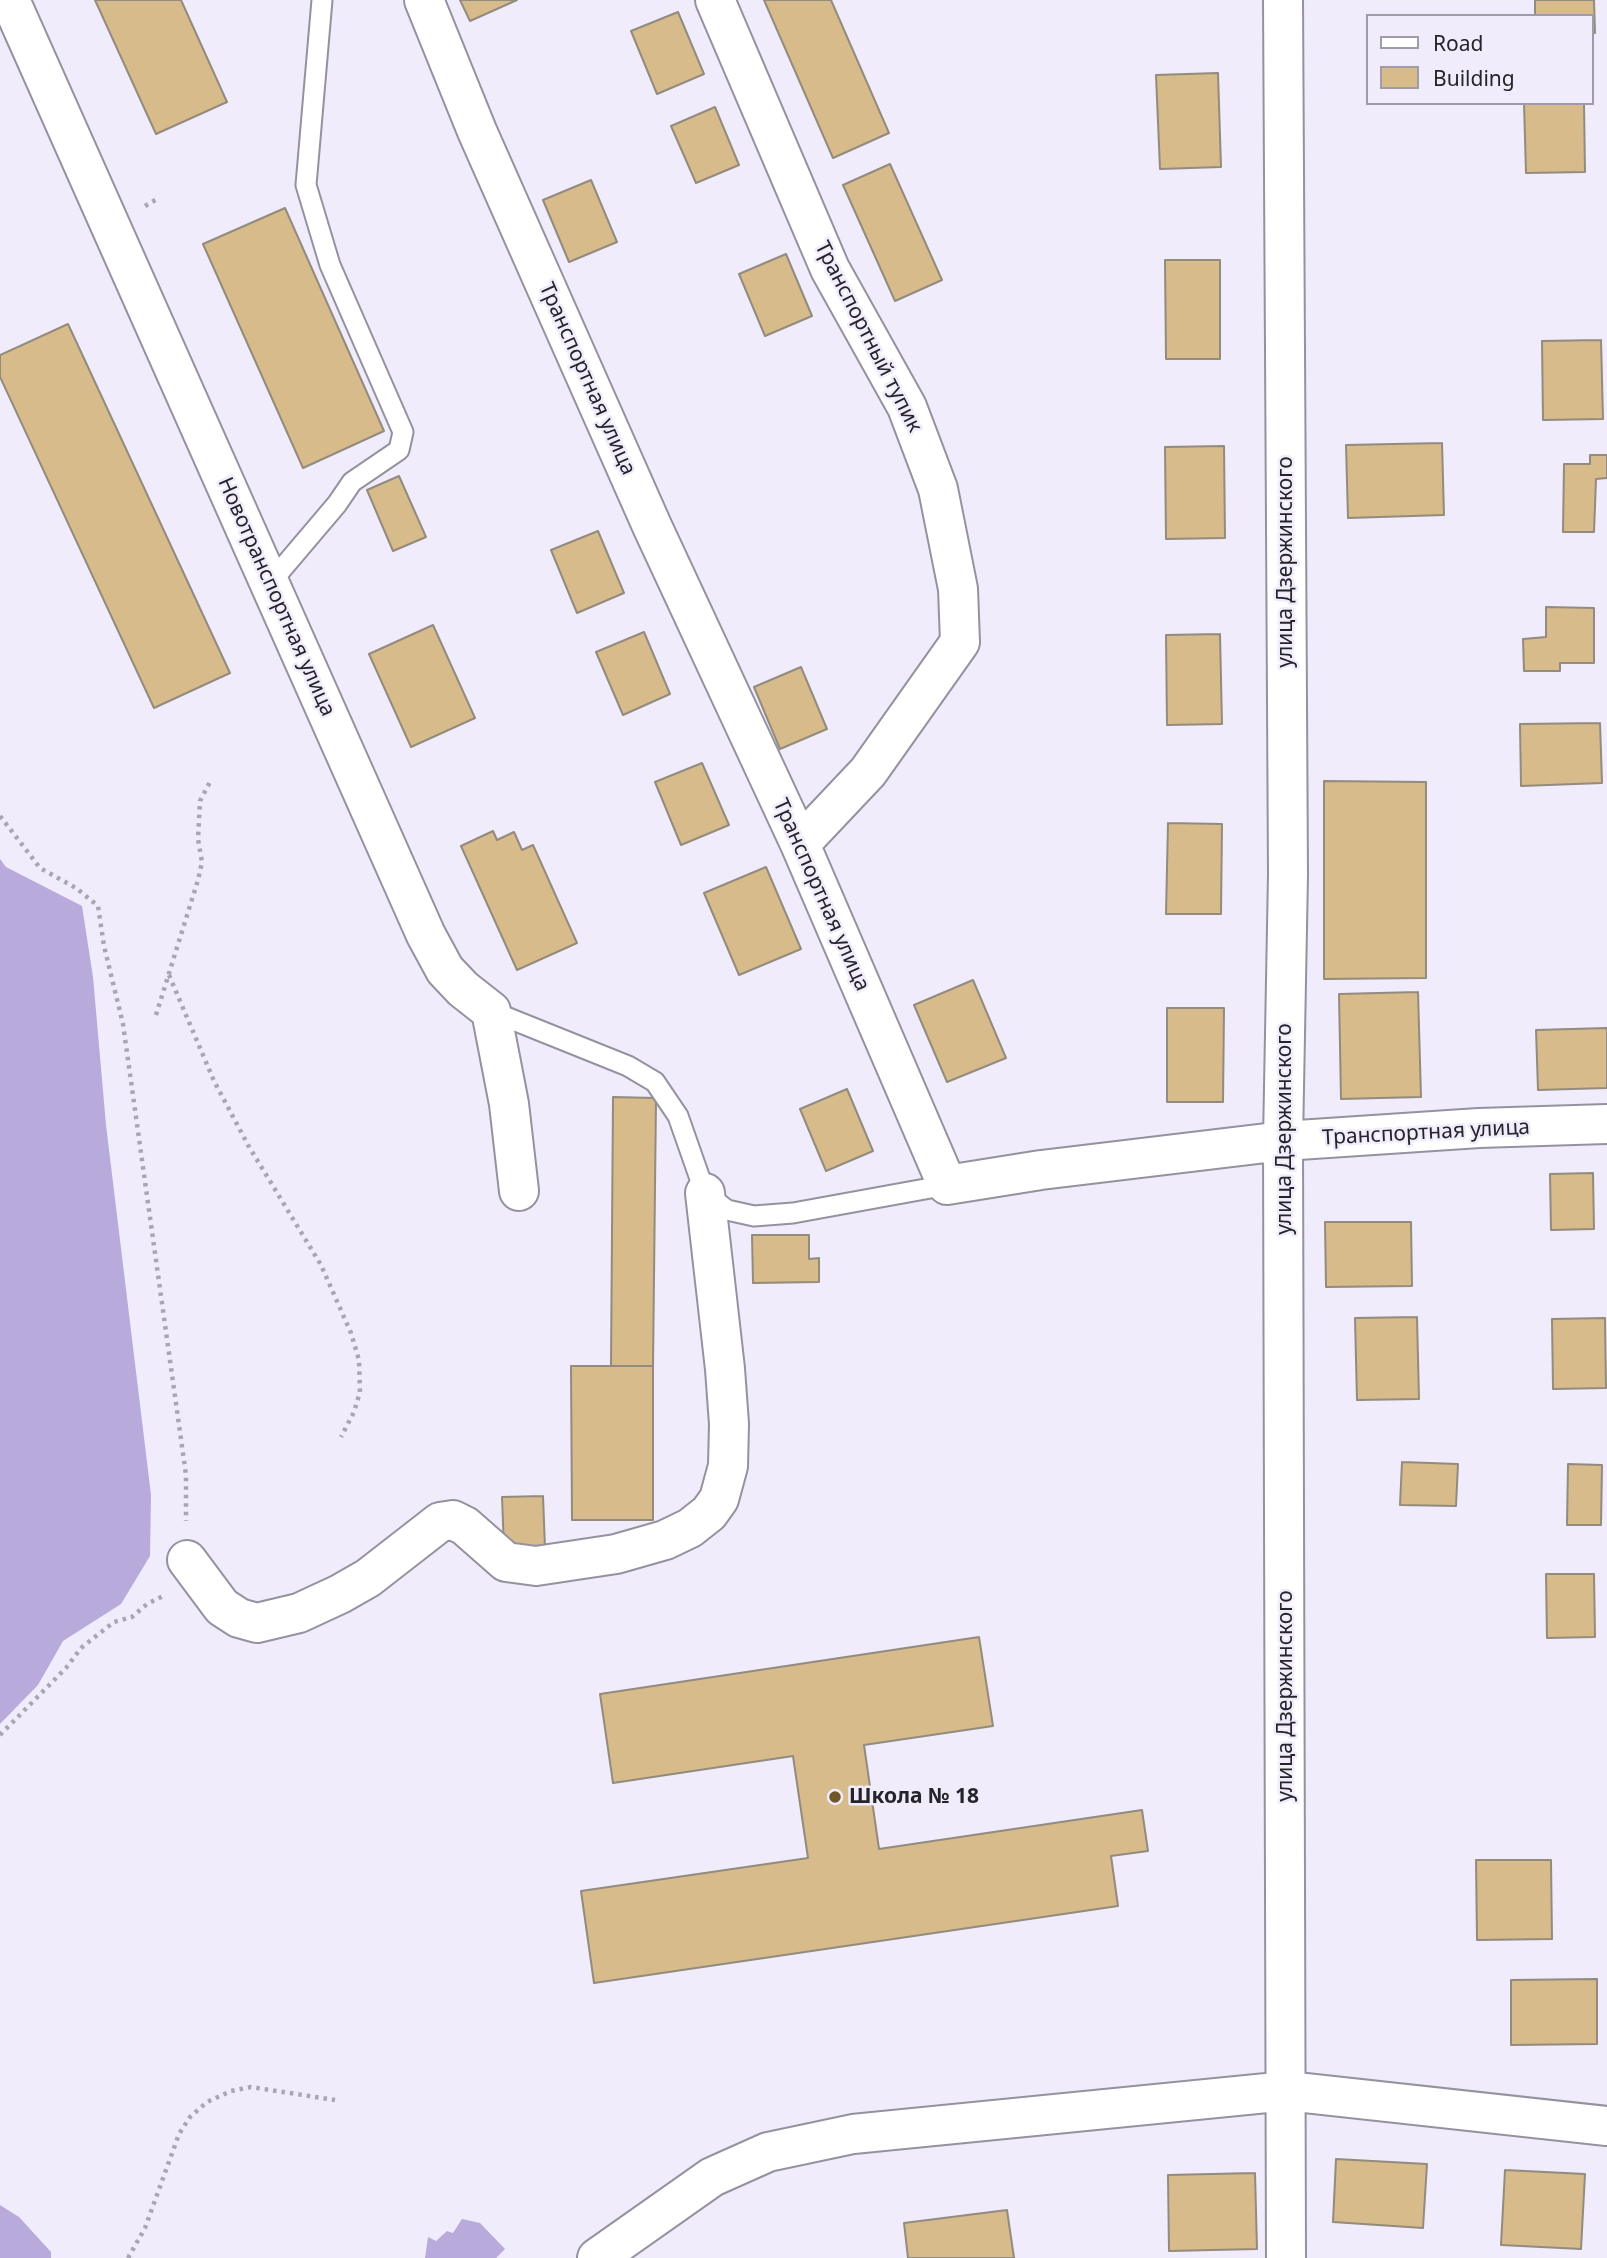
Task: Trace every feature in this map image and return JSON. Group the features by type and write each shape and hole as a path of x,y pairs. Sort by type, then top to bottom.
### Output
{"street":[{"name":"Новотранспортная улица","path":"10,0 426,935 445,970 463,989 491,1011"},
{"name":"Транспортная улица","path":"424,0 477,131 652,526 800,844 947,1185 1041,1170 1283,1141 1479,1128 1607,1125"},
{"name":"Транспортный тупик","path":"715,0 830,268 907,407 938,489 958,589 960,642 868,772 800,844"},
{"name":"улица Дзержинского","path":"1283,0 1288,860 1283,1141 1286,2258"},
{"path":"491,1011 509,1104 519,1191"},
{"path":"187,1560 222,1607 239,1618 257,1623 299,1613 340,1594 368,1578 440,1522 453,1520 465,1526 506,1562 536,1566 616,1554 665,1540 690,1528 709,1513 719,1499 728,1466 728,1408 705,1193"},
{"path":"597,2258 712,2177 768,2152 807,2141 853,2134 1287,2091 1607,2126"}],"lane":[{"path":"270,583 352,482 399,450 403,432 330,265 306,185 322,0"},
{"path":"491,1011 628,1066 655,1082 678,1116 705,1193 718,1206 754,1216 793,1213 947,1185"}],"path":[{"path":"156,1014 198,880 202,862 198,839 200,808 210,782"},
{"path":"0,816 40,868 76,887 98,906 104,946 123,1024 177,1407 186,1475 187,1560 180,1582 168,1594 147,1604 132,1616 114,1622 81,1648 66,1668 0,1735"},
{"path":"169,975 220,1092 247,1145 321,1265 351,1333 359,1360 359,1392 354,1412 341,1437"},
{"path":"128,2258 145,2228 178,2134 190,2117 207,2102 222,2094 251,2087 335,2100"}],"shaded area":[{"path":"0,859 6,867 82,906 93,977 106,1125 151,1495 150,1556 121,1604 63,1641 38,1685 0,1724"},
{"path":"0,2205 19,2217 51,2252 51,2258 0,2258"},
{"path":"462,2219 480,2223 505,2249 496,2258 425,2258 428,2237 436,2241 447,2231 453,2233"}],"building":[{"path":"95,0 181,0 227,102 156,134"},
{"path":"460,0 517,0 470,21"},
{"path":"764,0 831,0 889,133 833,158"},
{"path":"1535,0 1594,0 1595,33 1593,14 1535,14"},
{"path":"678,12 704,74 657,94 631,31"},
{"path":"1218,73 1221,167 1160,169 1156,75"},
{"path":"1524,105 1584,105 1585,172 1526,173"},
{"path":"715,107 739,165 696,183 671,126"},
{"path":"890,164 942,280 895,301 843,185"},
{"path":"591,180 617,242 569,262 543,200"},
{"path":"285,208 384,431 303,468 203,244"},
{"path":"786,254 812,316 765,336 739,274"},
{"path":"1165,260 1220,260 1220,359 1166,359"},
{"path":"68,324 230,673 154,708 0,377 0,355"},
{"path":"1601,340 1603,419 1543,420 1542,341"},
{"path":"1442,443 1444,515 1348,518 1346,445"},
{"path":"1224,446 1225,538 1166,539 1165,447"},
{"path":"1590,455 1607,455 1607,478 1596,479 1594,532 1563,532 1564,464 1590,464"},
{"path":"399,476 426,537 393,551 367,490"},
{"path":"598,531 624,593 577,613 551,550"},
{"path":"1546,607 1594,608 1594,663 1560,663 1560,671 1524,671 1523,639 1546,637"},
{"path":"433,625 475,718 411,747 369,654"},
{"path":"644,632 670,694 623,715 596,652"},
{"path":"1220,634 1222,724 1167,725 1166,635"},
{"path":"801,667 827,729 780,749 754,687"},
{"path":"1600,723 1602,783 1521,786 1520,724"},
{"path":"702,763 729,825 681,845 655,782"},
{"path":"1324,781 1426,782 1426,978 1324,979"},
{"path":"1168,823 1222,824 1221,914 1166,914"},
{"path":"493,831 497,840 514,832 522,850 533,845 577,943 517,970 461,846"},
{"path":"766,867 801,949 739,975 704,893"},
{"path":"973,980 1006,1058 947,1082 914,1005"},
{"path":"1418,992 1421,1097 1341,1099 1339,994"},
{"path":"1167,1008 1224,1008 1223,1102 1167,1102"},
{"path":"1607,1028 1607,1088 1538,1090 1536,1030"},
{"path":"847,1089 873,1151 826,1171 800,1109"},
{"path":"613,1097 656,1098 653,1366 611,1366"},
{"path":"1593,1173 1594,1229 1551,1230 1550,1174"},
{"path":"1325,1222 1411,1222 1412,1286 1326,1287"},
{"path":"752,1235 809,1235 809,1259 819,1258 819,1282 753,1283"},
{"path":"1417,1317 1419,1399 1357,1400 1355,1318"},
{"path":"1605,1318 1606,1388 1553,1389 1552,1319"},
{"path":"571,1366 653,1366 653,1520 572,1520"},
{"path":"1402,1462 1458,1464 1456,1506 1400,1505"},
{"path":"1568,1464 1602,1465 1601,1525 1567,1525"},
{"path":"543,1496 545,1548 504,1549 502,1497"},
{"path":"1546,1574 1594,1574 1595,1637 1547,1638"},
{"name":"Школа № 18","path":"979,1637 993,1726 864,1745 879,1849 1142,1810 1148,1851 1111,1856 1118,1906 594,1983 581,1891 808,1858 793,1756 613,1783 600,1694"},
{"path":"1476,1860 1551,1860 1552,1939 1477,1940"},
{"path":"1597,1979 1597,2044 1511,2045 1511,1980"},
{"path":"1336,2159 1427,2164 1423,2228 1333,2222"},
{"path":"1505,2170 1585,2174 1581,2249 1501,2245"},
{"path":"1255,2173 1257,2249 1169,2251 1168,2175"},
{"path":"1007,2210 1014,2258 908,2258 904,2223"}],"place":[{"name":"Школа № 18","path":"835,1797"}]}
